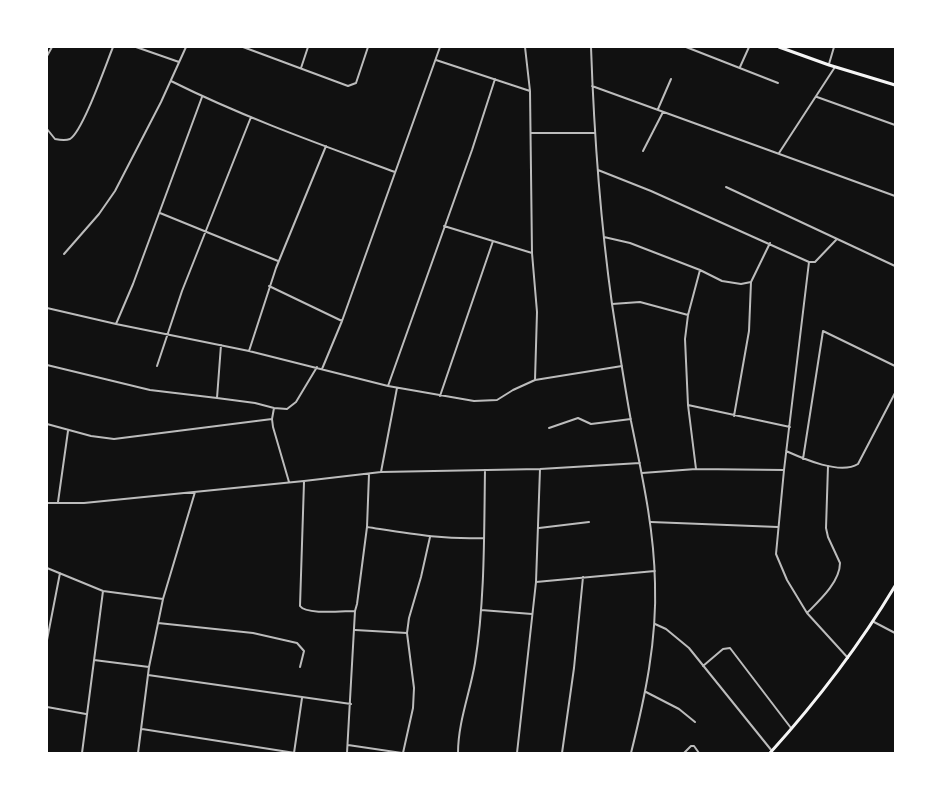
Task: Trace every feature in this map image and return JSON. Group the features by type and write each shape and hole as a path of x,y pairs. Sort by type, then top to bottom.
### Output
{"main road":[{"path":"779,47 834,67 895,85"},
{"path":"771,752 849,658 874,622 895,586"}],"street":[{"path":"47,56 52,47"},
{"path":"47,129 55,138 68,140 72,138 82,124 113,47"},
{"path":"136,47 179,62"},
{"path":"64,254 99,214 116,191 171,81 186,47"},
{"path":"243,47 342,84 352,85 358,79 368,47"},
{"path":"301,68 308,47"},
{"path":"322,369 342,321 440,47"},
{"path":"525,47 530,91 532,253 536,300 535,380"},
{"path":"591,47 594,133 612,304 631,419 651,522 655,571 655,624 646,692 632,753"},
{"path":"686,47 778,83"},
{"path":"740,67 749,47"},
{"path":"829,65 834,47"},
{"path":"436,60 530,91"},
{"path":"779,154 817,97 834,67"},
{"path":"388,386 485,112 495,79"},
{"path":"658,110 671,79"},
{"path":"171,81 202,97 251,117 395,172"},
{"path":"592,86 895,196"},
{"path":"116,324 160,213 202,97"},
{"path":"817,97 895,125"},
{"path":"643,151 664,111"},
{"path":"157,366 205,233 251,117"},
{"path":"531,133 594,133"},
{"path":"249,351 278,261 326,146"},
{"path":"598,170 651,190 809,262 815,262 836,240"},
{"path":"726,187 836,240 895,266"},
{"path":"160,213 205,233 218,236 278,261"},
{"path":"444,226 532,253"},
{"path":"604,237 630,243 700,270 722,281 734,284 751,282"},
{"path":"440,396 493,242"},
{"path":"734,416 749,331 751,282 770,243"},
{"path":"809,262 786,452 776,554 778,563 807,613 849,658"},
{"path":"696,469 688,405 685,339 688,315 700,270"},
{"path":"269,286 342,321"},
{"path":"612,304 640,302 688,315"},
{"path":"47,308 116,324 249,351 397,388 440,396 487,402 497,400 513,390 535,380 622,366"},
{"path":"804,459 823,331 895,366"},
{"path":"217,398 221,345"},
{"path":"47,365 150,390 255,403 274,408 287,409 296,402 317,367"},
{"path":"381,472 397,388"},
{"path":"786,452 828,466 853,468 858,464 895,393"},
{"path":"688,405 790,427"},
{"path":"274,408 272,419 290,482"},
{"path":"549,428 578,418 591,424 631,419"},
{"path":"47,424 68,431 114,439 272,419"},
{"path":"58,502 68,431"},
{"path":"47,503 84,503 381,472 485,470 640,463"},
{"path":"807,613 835,579 840,567 840,563 828,537 826,528 828,466"},
{"path":"517,753 536,582 540,468"},
{"path":"642,473 696,469 784,470"},
{"path":"458,753 461,723 475,663 481,610 485,470"},
{"path":"347,753 351,704 355,611 358,604 367,527 369,473"},
{"path":"304,481 300,606 304,610 314,611 355,611"},
{"path":"138,753 149,667 163,599 195,492"},
{"path":"539,528 589,522"},
{"path":"651,522 778,527"},
{"path":"367,527 451,539 484,538"},
{"path":"347,745 403,753 413,708 414,688 406,633 430,537"},
{"path":"47,568 60,572 103,591 163,599"},
{"path":"536,582 655,571"},
{"path":"47,640 60,572"},
{"path":"562,753 574,668 582,577"},
{"path":"82,753 103,591"},
{"path":"481,610 532,614"},
{"path":"874,622 895,633"},
{"path":"158,623 253,633 297,643 304,651 300,667"},
{"path":"655,624 678,638 703,666 771,752"},
{"path":"355,630 406,633"},
{"path":"703,666 723,649 730,648 791,728"},
{"path":"94,660 149,667"},
{"path":"148,675 250,688 302,698 351,704"},
{"path":"646,692 679,708 695,722"},
{"path":"142,729 294,753 302,698"},
{"path":"47,707 86,714"},
{"path":"684,753 688,747 694,746 699,753"}]}
